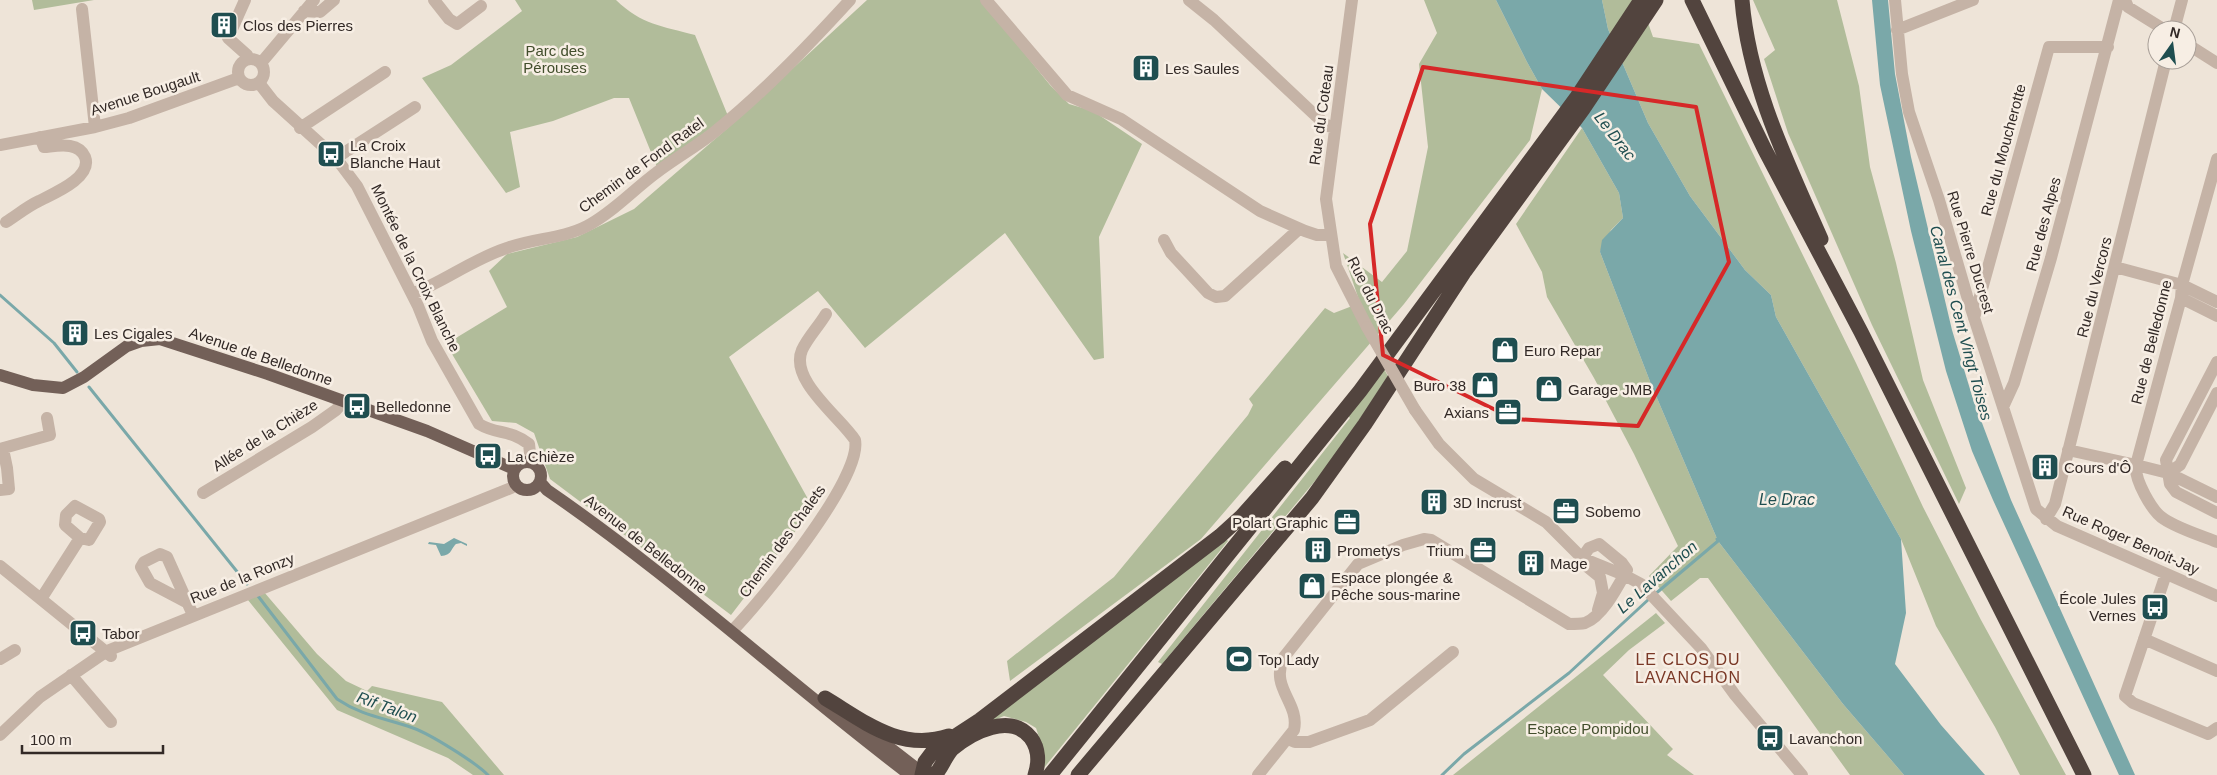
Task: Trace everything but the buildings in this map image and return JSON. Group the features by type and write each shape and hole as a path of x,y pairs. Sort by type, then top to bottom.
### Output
{"highway":[{"path":"1050,775 1366,383 1518,186 1583,109 1639,11 1656,0"},
{"path":"1692,0 1761,142 1861,332 2084,775"},
{"path":"1742,0 1747,43 1766,108 1861,332"},
{"path":"1086,775 1312,498 1333,469 1518,186"},
{"path":"923,775 925,762 931,753 988,714 1220,536 1255,502 1316,432 1331,426"},
{"path":"1078,775 1196,638"},
{"path":"825,698 880,730 902,739 926,741 960,732"},
{"path":"923,775 958,745 987,729 1005,725 1021,730 1033,741 1038,758 1035,775"}],"main road":[{"name":"Avenue de Belledonne","path":"0,375 33,385 63,388 84,377 127,346 141,341 160,339 268,374 427,431 514,469"},
{"path":"531,462 540,470 540,482 534,489 527,491 515,485 512,474 520,463 531,462"},
{"name":"Avenue de Belledonne","path":"540,482 547,490 606,531 732,631 852,731 923,775"},
{"name":"Avenue de Belledonne","path":"732,631 825,698 923,775"}],"street":[{"path":"245,0 228,38 255,61 264,73 259,83 246,85 239,78 239,66 255,61 314,0"},
{"path":"304,11 320,12 334,0"},
{"path":"434,0 448,19 457,24 481,6"},
{"name":"Chemin de Fond Ratel","path":"412,294 505,248 572,232 587,226 603,216 656,173 712,134 794,60 850,0"},
{"path":"986,0 1067,95 1122,119 1260,211 1299,229 1317,235 1330,235"},
{"path":"1189,0 1214,20 1316,116 1328,126 1335,128"},
{"name":"Rue du Coteau","path":"1330,235 1326,192 1352,0"},
{"name":"Rue Pierre Ducrest","path":"1895,0 1896,30 1909,112 1939,200 1974,318 2036,509"},
{"path":"1896,30 1973,0"},
{"name":"Rue des Alpes","path":"2003,407 2017,374 2051,258 2119,0"},
{"path":"2125,0 2128,7 2149,20"},
{"path":"2177,20 2182,0"},
{"path":"82,9 95,127"},
{"name":"Rue du Moucherotte","path":"1974,318 2049,47 2108,47"},
{"path":"2197,50 2217,63"},
{"name":"Rue du Vercors","path":"2046,519 2055,504 2164,70"},
{"path":"300,128 385,72"},
{"name":"Avenue Bougault","path":"0,145 95,127 154,110 239,78"},
{"name":"Montée de la Croix Blanche","path":"259,83 273,101 300,128 336,158 357,186 412,294 432,341 479,424 489,430 518,435 529,444 531,462"},
{"path":"336,158 415,107"},
{"path":"6,222 39,200 61,190 76,179 86,166 86,160 81,151 68,146 44,147 40,137"},
{"name":"Rue de Belledonne","path":"2136,466 2217,159"},
{"path":"1164,240 1171,253 1208,293 1216,296 1225,296 1299,229"},
{"name":"Rue du Drac","path":"1330,235 1336,266 1367,327 1415,410 1439,444 1456,463 1493,492 1546,522 1582,558 1641,584 1701,648 1735,694 1802,775"},
{"path":"2115,267 2217,302"},
{"path":"2182,291 2217,316"},
{"name":"Chemin des Chalets","path":"732,631 753,608 830,507 854,459 857,448 855,440 814,392 800,368 803,349 826,314"},
{"path":"2217,362 2166,460 2170,484 2176,492 2217,513"},
{"path":"2168,472 2180,465 2217,393"},
{"name":"Allée de la Chièze","path":"203,493 312,427 336,410 343,402"},
{"path":"0,490 9,488 8,468 1,449 50,435 47,418"},
{"path":"2068,450 2168,472 2217,497"},
{"path":"2136,466 2140,486 2162,518 2217,542"},
{"name":"Rue de la Ronzy","path":"0,735 40,697 71,674 109,653 193,615 487,498 515,485"},
{"name":"Rue Roger Benoit-Jay","path":"2036,509 2057,526 2217,596"},
{"path":"41,599 80,538"},
{"path":"1258,775 1288,739 1296,724 1279,681 1278,671 1284,657 1355,566 1403,544 1424,538 1431,540 1569,624 1585,623 1597,613 1609,601 1627,570 1622,563 1599,544 1589,548 1582,558 1582,563 1600,577 1603,593 1597,613"},
{"path":"0,566 109,653"},
{"path":"2166,574 2125,696 2133,703 2212,731"},
{"path":"186,602 193,615"},
{"path":"2144,639 2217,671"},
{"path":"0,658 15,650"},
{"path":"1288,739 1295,742 1309,742 1370,720 1453,652"},
{"path":"71,674 111,722"}],"highlighted area":[{"path":"1423,67 1696,107 1729,262 1638,426 1514,419 1383,355 1370,224"}],"green space":[{"path":"32,0 94,0 34,10"},
{"name":"Parc des Pérouses","path":"515,0 616,0 635,15 653,24 695,35 728,116 657,167 629,98 614,98 553,121 510,132 520,187 506,193 422,78 451,65 522,11"},
{"path":"867,0 981,0 1050,85 1069,104 1093,111 1142,144 1099,237 1104,358 1094,360 1005,233 865,348 818,291 729,357 813,508 731,615 550,479 534,433 516,423 492,421 446,344 507,307 489,271 507,254 577,237 634,209 729,127"},
{"path":"1424,0 1496,0 1542,89 1530,140 1404,304 1201,539 1010,681 1007,661 1114,577 1248,415 1253,405 1249,399 1325,308 1334,313 1360,303 1343,253 1382,282 1407,251 1428,147 1419,64 1437,33"},
{"path":"1602,0 1640,0 1653,37 1699,44 1856,363 1923,507 1981,620 2066,775 2020,775 1995,727 1936,626 1901,539 1776,317 1771,295 1745,270 1690,196 1648,123 1608,29"},
{"path":"1753,0 1837,0 1859,86 1870,167 1896,263 1923,380 1966,488 1959,504 1872,325 1788,133 1764,59 1775,50"},
{"path":"1582,128 1619,193 1623,218 1611,230 1600,252 1651,384 1718,541 1843,704 1904,775 1850,775 1708,578 1700,578 1671,601 1649,576 1678,546 1634,454 1594,378 1547,297 1542,272 1516,224"},
{"path":"1384,369 1388,376 1335,457 1162,664 1158,662 1350,418 1348,416"},
{"path":"1225,537 1228,541 1043,769 1036,728 1026,722 1004,716 982,725"},
{"path":"264,592 317,654 346,681 367,691 372,686 442,702 504,775 473,775 448,758 337,710 248,600"},
{"name":"Espace Pompidou","path":"1656,613 1665,623 1629,650 1603,675 1673,749 1667,755 1694,775 1453,775"}],"water":[{"name":"Le Drac","path":"1496,0 1602,0 1608,29 1648,123 1690,196 1745,270 1771,295 1776,317 1901,539 1906,613 1895,664 1941,725 1985,775 1904,775 1843,704 1718,541 1651,384 1600,252 1602,240 1623,218 1619,193 1582,128 1542,89"},
{"path":"1872,0 1888,0 1895,74 1911,157 1952,330 1973,399 2011,500 2135,775 2119,775 1972,451 1946,371 1911,231 1880,85"},
{"path":"454,538 467,544 467,546 461,543 456,544 449,553 441,556 436,545 428,544 429,542 444,544"}],"waterway":[{"name":"Rif Talon","path":"0,295 54,343 77,372"},
{"name":"Rif Talon","path":"89,387 247,584"},
{"name":"Le Lavanchon","path":"1654,595 1718,541 1717,539"},
{"name":"Rif Talon","path":"258,596 337,699 365,713 421,731 463,756 488,775"},
{"name":"Le Lavanchon","path":"1442,775 1464,754 1569,673 1649,599"}],"place":[{"name":"Clos des Pierres","path":"224,25"},
{"name":"Les Saules","path":"1146,68"},
{"name":"La Croix Blanche Haut","path":"331,154"},
{"name":"Les Cigales","path":"75,333"},
{"name":"Euro Repar","path":"1505,350"},
{"name":"Buro 38","path":"1485,385"},
{"name":"Garage JMB","path":"1549,389"},
{"name":"Belledonne","path":"357,406"},
{"name":"Axians","path":"1508,412"},
{"name":"La Chièze","path":"488,456"},
{"name":"Cours d'Ô","path":"2045,467"},
{"name":"3D Incrust","path":"1434,502"},
{"name":"Sobemo","path":"1566,511"},
{"name":"Polart Graphic","path":"1347,522"},
{"name":"Prometys","path":"1318,550"},
{"name":"Trium","path":"1483,550"},
{"name":"Mage","path":"1531,563"},
{"name":"Espace plongée & Pêche sous-marine","path":"1312,586"},
{"name":"École Jules Vernes","path":"2155,607"},
{"name":"Tabor","path":"83,633"},
{"name":"Top Lady","path":"1239,659"},
{"name":"Lavanchon","path":"1770,738"}],"district":[{"name":"LE CLOS DU LAVANCHON","path":"1688,668"}],"water label":[{"name":"Canal des Cent Vingt Toises","path":"1961,323"}]}
